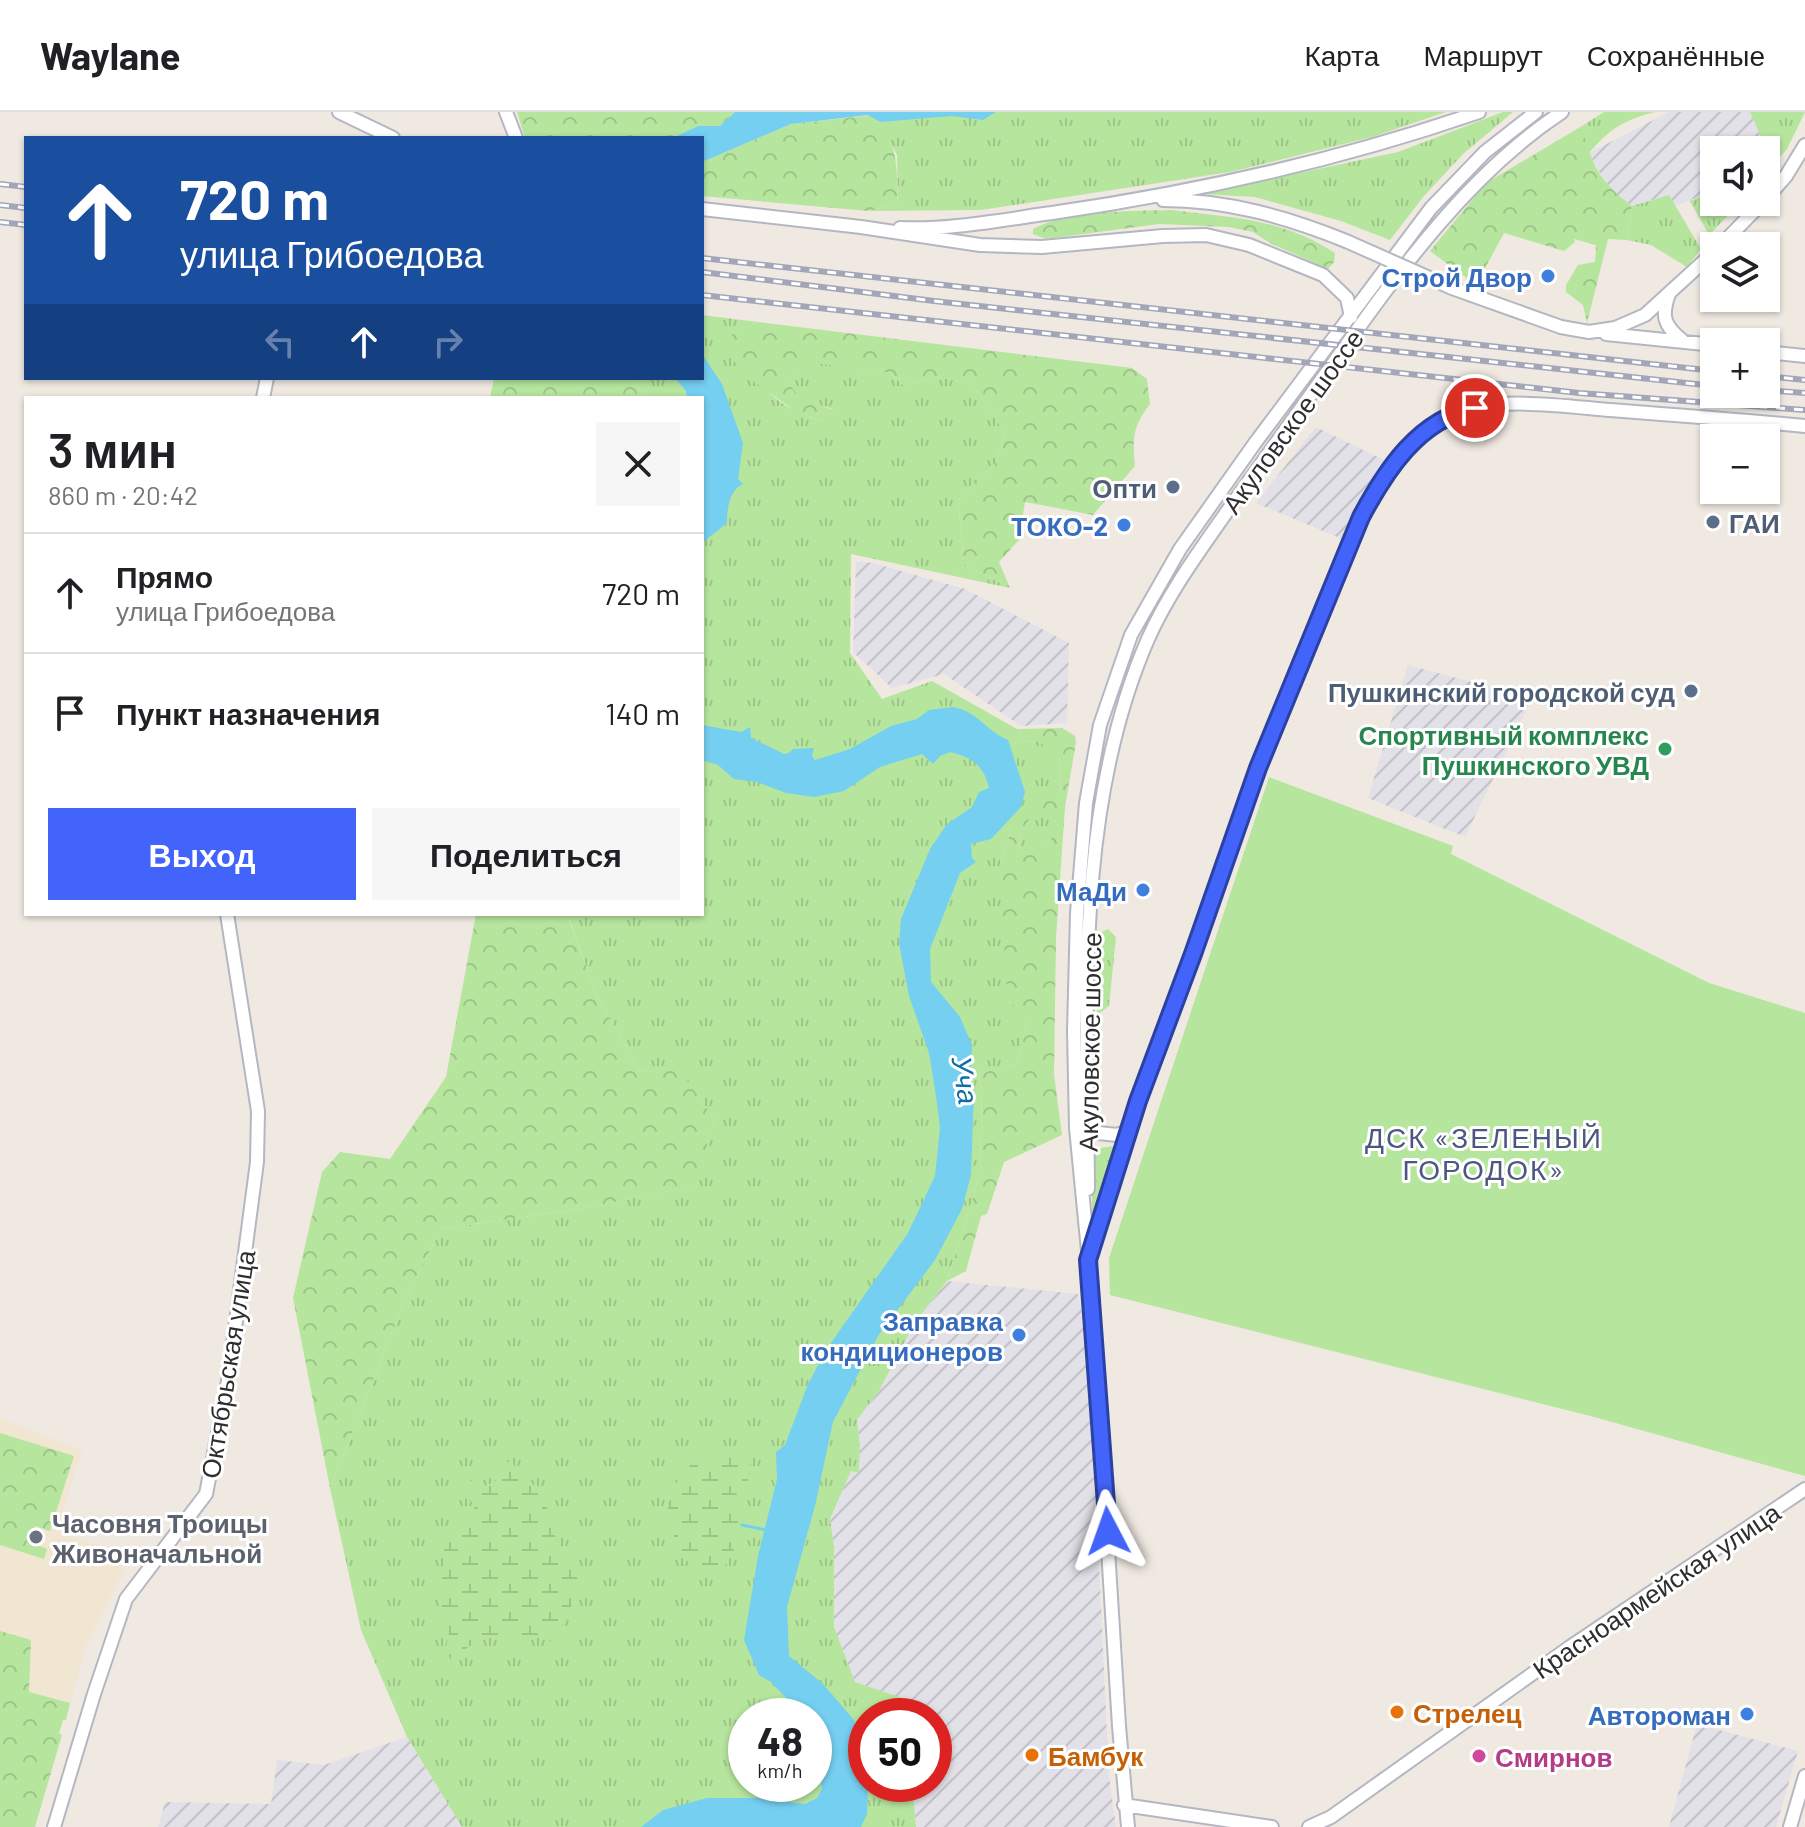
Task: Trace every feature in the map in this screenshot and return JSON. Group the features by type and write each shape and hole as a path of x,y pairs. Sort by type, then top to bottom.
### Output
{"main road":[{"path":"861,227 956,226 1131,201 1371,148 1479,112"},
{"name":"Акуловское шоссе","path":"1128,1827 1124,1805 1074,1031 1077,913 1086,803 1100,725 1131,635 1180,549 1255,443 1431,208 1485,152 1536,112"},
{"name":"Акуловское шоссе","path":"1082,1130 1092,895 1101,807 1118,721 1148,638 1186,570 1354,333 1429,238 1495,164 1562,112"},
{"path":"345,114 388,136"},
{"path":"1780,183 1805,145"},
{"path":"1131,201 1196,201 1293,220 1452,288 1561,327 1700,344"},
{"path":"704,209 1011,247 1076,245 1183,234 1223,238 1282,257 1323,275 1347,298 1351,317"},
{"path":"1733,232 1749,216"},
{"path":"1589,332 1633,322 1700,264"},
{"path":"1670,291 1665,317 1670,331 1685,342"},
{"path":"1780,353 1805,356"},
{"path":"1088,1260 1128,1131 1258,768 1361,517 1380,482 1424,432 1462,411 1531,404 1805,426"},
{"name":"Октябрьская улица","path":"54,1827 126,1599 206,1494 228,1381 255,1176 258,1111 227,916"},
{"path":"1082,1130 1117,1135 1128,1131"},
{"name":"Красноармейская улица","path":"1309,1827 1331,1817 1560,1654 1805,1489"},
{"path":"1790,1827 1805,1776"},
{"path":"1124,1805 1272,1827"}],"shaded area":[{"path":"1669,112 1750,112 1761,136 1700,136 1700,196 1675,206 1669,195 1632,206 1608,188 1589,153"},
{"path":"1316,427 1384,460 1342,539 1256,503"},
{"path":"856,561 965,589 1069,643 1067,723 1021,726 944,674 892,688 853,652"},
{"path":"1408,665 1532,698 1465,837 1368,798"},
{"path":"947,1281 1078,1294 1089,1351 1109,1777 1116,1827 916,1827 914,1802 952,1802 952,1698 902,1698 855,1682 834,1627 834,1546 830,1519 851,1471 858,1473 860,1445 857,1420 879,1391 914,1324"},
{"path":"0,1418 82,1450 57,1531 131,1557 88,1640 70,1703 29,1692 31,1640 0,1631"},
{"path":"1697,1724 1798,1751 1776,1827 1669,1827"},
{"path":"407,1737 462,1827 158,1827 165,1802 271,1804 277,1760 324,1765"}],"green space":[{"path":"517,112 735,112 720,126 698,126 676,136 524,136"},
{"path":"886,112 1446,112 1372,137 1230,172 981,210 868,211 898,204 897,155 880,122"},
{"path":"1503,112 1513,112 1463,154 1424,196 1390,240 1341,221 1255,197 1201,194 1398,152"},
{"path":"1604,112 1655,112 1618,126 1589,153 1582,126"},
{"path":"1750,112 1805,112 1780,157 1780,136 1761,136"},
{"path":"872,115 892,144 898,204 868,211 704,196 704,161 791,124"},
{"path":"1582,126 1598,172 1632,206 1627,240 1608,239 1587,323 1583,305 1566,292 1566,285 1578,265 1595,262 1596,245 1574,239 1575,242 1564,251 1504,233 1476,285 1430,251 1486,183"},
{"path":"1669,195 1700,247 1687,267 1651,245 1627,240 1632,206"},
{"path":"1700,197 1700,216 1727,216 1712,232 1707,232 1690,201"},
{"path":"1172,210 1276,226 1315,241 1335,253 1334,262 1328,269 1253,232 1229,227 1159,224 1046,239 1033,234 1033,229 1063,218 1120,211"},
{"path":"704,315 758,322 726,338 755,378 776,399 820,420 833,409 800,400 788,382 800,360 890,373 903,385 938,377 971,383 1005,432 997,461 958,500 964,564 1010,588 851,554 850,653 882,699 932,681 1017,729 1025,742 1040,741 1059,754 1061,796 1050,846 1019,852 1021,831 1031,817 1010,826 1008,844 1000,860 1027,1020 1018,1063 979,1074 982,1092 980,1174 947,1281 914,1324 879,1391 857,1420 859,1473 851,1471 830,1519 834,1546 834,1627 855,1682 902,1698 848,1698 848,1802 914,1802 916,1827 462,1827 407,1737 361,1630 330,1488 407,1295 441,1229 579,1209 693,1186 715,1120 677,1067 640,1072 597,996 569,918 704,916 704,396 642,396 636,380 704,380"},
{"path":"758,322 1132,368 1147,379 1150,404 1135,433 1135,466 1093,515 1025,502 1019,540 999,562 1010,588 964,564 958,500 997,461 1005,432 971,383 938,377 903,385 890,373 800,361 788,382 800,399 834,410 821,420 799,414 739,371 725,338"},
{"path":"494,380 636,380 642,396 490,396"},
{"path":"1062,728 1075,736 1076,742 1065,807 1056,938 1054,1074 1062,1135 1004,1162 987,1214 981,1216 966,1271 947,1281 980,1174 982,1092 979,1074 1018,1063 1027,1020 1007,998 1000,860 1008,844 1010,826 1024,811 1029,812 1031,817 1021,831 1019,851 1050,846 1054,823 1042,810 1046,800 1061,796 1059,754 1047,752 1040,741 1025,742 1017,729"},
{"name":"ДСК «ЗЕЛЕНЫЙ ГОРОДОК»","path":"1269,777 1453,846 1451,854 1709,983 1805,1013 1805,1476 1594,1417 1110,1295 1109,1258"},
{"path":"476,916 572,916 569,919 597,996 640,1072 677,1066 715,1120 694,1186 579,1209 441,1229 407,1295 330,1488 293,1298 322,1172 340,1152 390,1159 446,1077"},
{"path":"1108,929 1116,937 1109,1006 1097,1015 1098,934"},
{"path":"1115,1146 1092,1227 1092,1149"},
{"path":"0,1433 74,1456 50,1531 35,1526 29,1542 47,1549 44,1559 0,1545"},
{"path":"736,1452 750,1459 749,1479 736,1492 745,1518 732,1555 722,1570 710,1574 694,1571 671,1528 668,1513 671,1496 684,1472 697,1460 712,1454"},
{"path":"512,1461 519,1479 535,1485 547,1495 547,1517 568,1566 585,1588 576,1595 555,1642 513,1635 487,1638 451,1661 446,1648 449,1632 439,1620 445,1541 475,1509 471,1501 457,1494 471,1480 483,1486 492,1483 500,1476 505,1463"},
{"path":"0,1631 31,1640 29,1692 70,1703 59,1733 62,1735 35,1827 0,1827"}],"water":[{"path":"735,112 996,112 983,120 952,116 880,122 868,115 791,124 704,161 704,136 676,136 698,126 720,126"},
{"path":"704,357 722,384 743,443 738,479 743,484 732,495 727,523 704,541 704,396 687,396 677,380 704,380"},
{"name":"Уча","path":"953,707 968,712 1008,740 1025,792 1021,807 991,839 971,844 972,858 976,862 960,873 930,949 931,982 960,1017 972,1045 971,1175 962,1209 935,1260 878,1336 833,1422 815,1506 787,1607 789,1656 823,1684 848,1713 848,1802 867,1802 867,1814 861,1827 641,1827 663,1810 707,1798 728,1798 728,1802 832,1802 832,1698 786,1698 771,1682 759,1675 744,1640 758,1556 777,1479 776,1452 785,1445 808,1384 826,1350 908,1233 935,1176 940,1128 936,1096 929,1053 909,996 899,943 901,919 930,849 947,824 972,807 979,792 989,788 984,773 976,763 950,752 940,756 933,764 922,754 880,767 844,791 814,797 786,793 757,782 734,779 718,765 704,761 704,725 741,732 750,727 751,738 784,754 793,749 814,748 812,756 815,760 850,749 891,726 917,719 929,710"}],"waterway":[{"path":"742,1525 766,1530"}],"railway":[{"path":"0,184 24,187"},
{"path":"0,205 24,208"},
{"path":"0,222 24,225"},
{"path":"704,258 1700,369"},
{"path":"704,272 934,301 1700,384"},
{"path":"704,295 1579,393 1805,410"},
{"path":"1780,377 1805,380"},
{"path":"1780,391 1805,393"}],"place":[{"name":"Строй Двор","path":"1548,276"},
{"name":"Опти","path":"1173,487"},
{"name":"ГАИ","path":"1713,522"},
{"name":"ТОКО-2","path":"1124,525"},
{"name":"Пушкинский городской суд","path":"1691,691"},
{"name":"Спортивный комплекс Пушкинского УВД","path":"1665,749"},
{"name":"МаДи","path":"1143,890"},
{"name":"Заправка кондиционеров","path":"1019,1335"},
{"name":"Часовня Троицы Живоначальной","path":"36,1537"},
{"name":"Стрелец","path":"1397,1712"},
{"name":"Автороман","path":"1747,1714"},
{"name":"Бамбук","path":"1032,1755"},
{"name":"Смирнов","path":"1479,1756"}],"district":[{"name":"ДСК «ЗЕЛЕНЫЙ ГОРОДОК»","path":"1484,1153"}],"route":[{"path":"1108,1531 1088,1260 1116,1164 1258,768 1361,517 1380,482 1417,438 1450,415 1475,408"}]}
